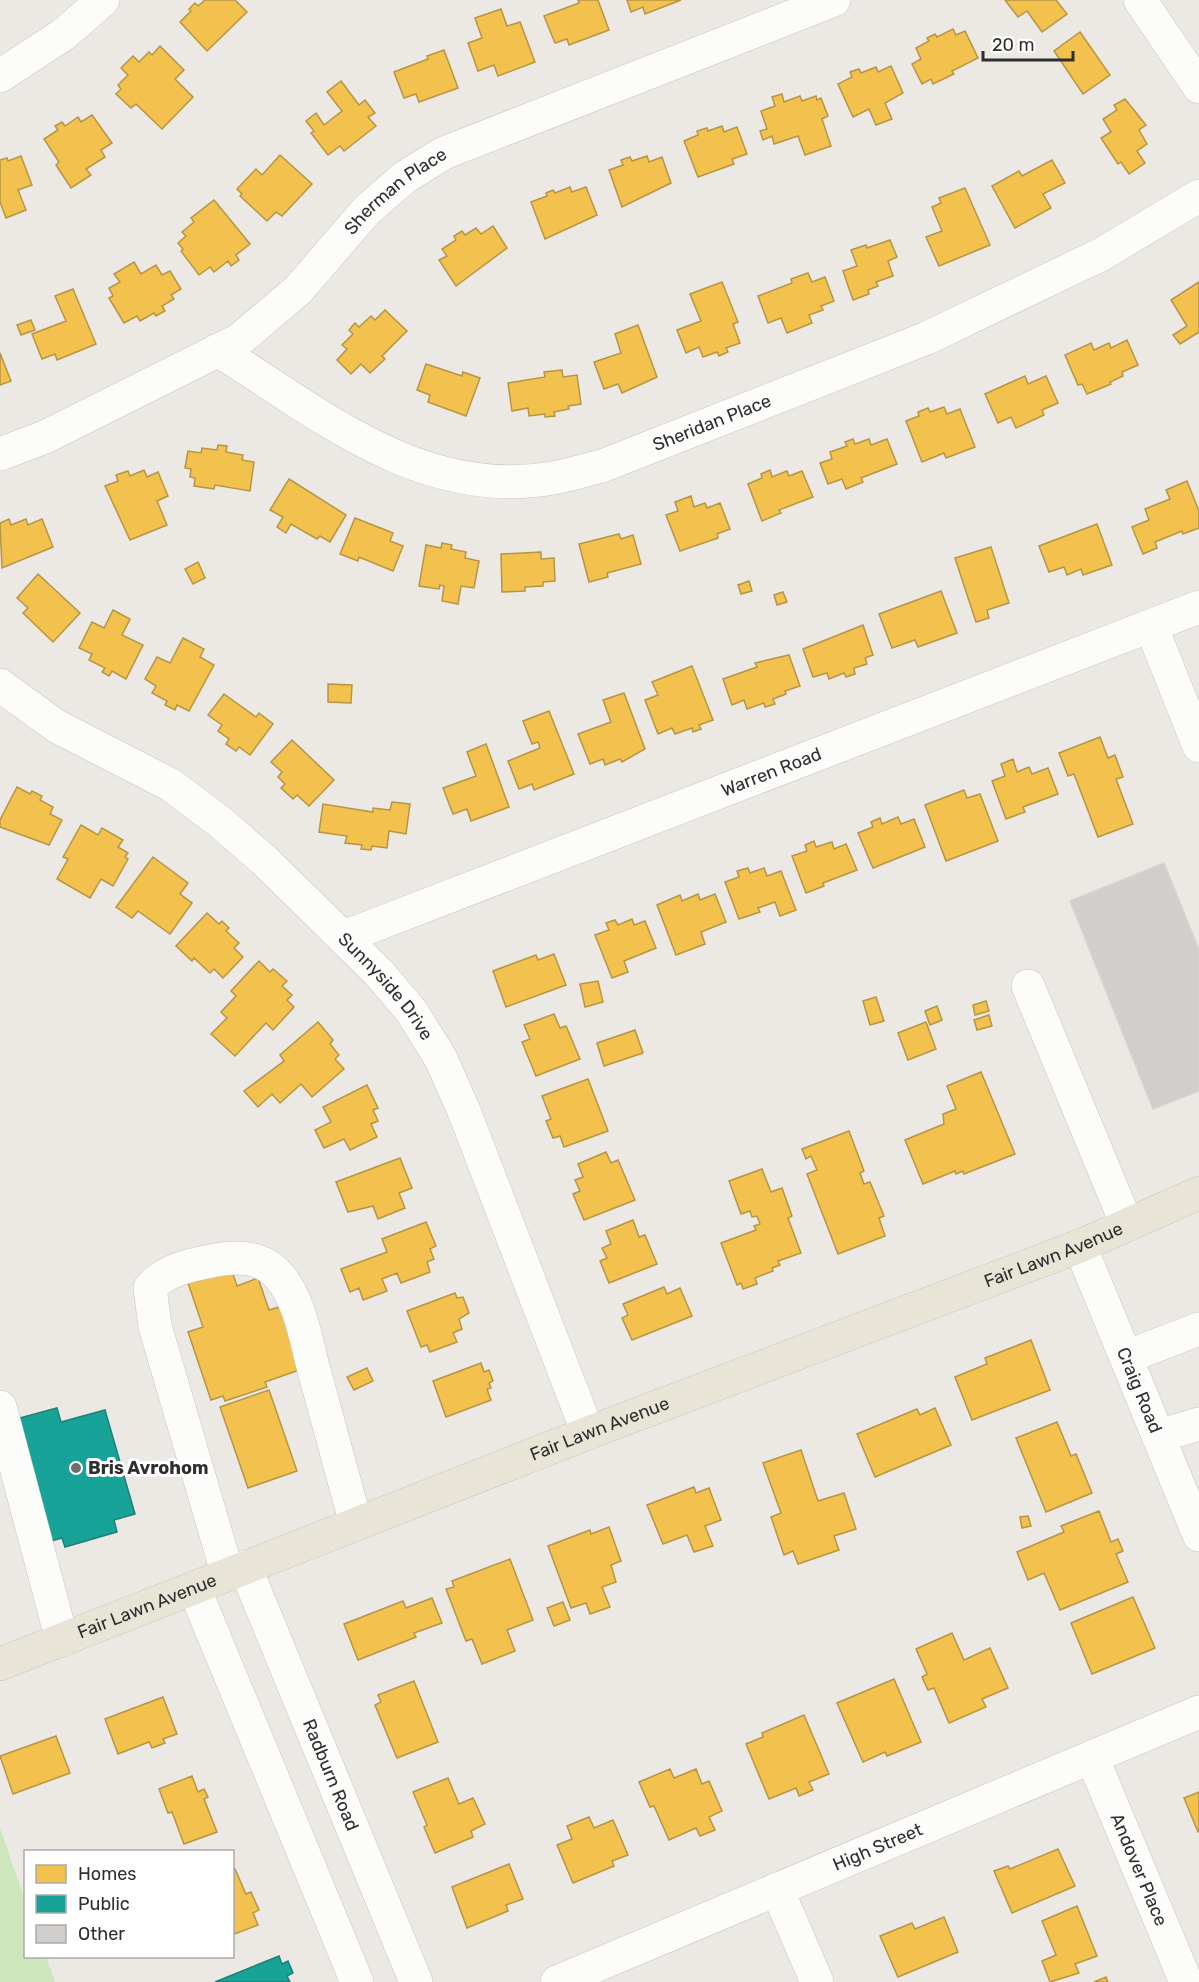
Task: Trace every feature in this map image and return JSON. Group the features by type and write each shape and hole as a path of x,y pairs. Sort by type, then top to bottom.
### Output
{"main road":[{"name":"Fair Lawn Avenue","path":"0,1664 588,1433 1080,1246 1199,1193"}],"street":[{"path":"0,76 64,34 103,0"},
{"name":"Sherman Place","path":"0,454 45,437 239,340 298,290 367,210 405,177 444,153 834,0"},
{"path":"1140,0 1199,87"},
{"name":"Sheridan Place","path":"218,350 374,448 416,466 460,477 507,481 552,478 602,466 927,338 1102,254 1199,196"},
{"name":"Warren Road","path":"344,937 1199,607"},
{"path":"1151,626 1199,746"},
{"name":"Sunnyside Drive","path":"0,685 56,726 179,791 220,822 344,937 412,1012 441,1059 464,1111 588,1433"},
{"path":"1028,986 1127,1225"},
{"name":"Craig Road","path":"1080,1246 1199,1535"},
{"name":"Radburn Road","path":"356,1524 302,1326 291,1292 278,1274 255,1260 231,1256 192,1265 159,1277 150,1288 155,1326 237,1571 416,1982"},
{"path":"1126,1356 1199,1329"},
{"path":"0,1407 62,1640"},
{"path":"1158,1436 1199,1424"},
{"path":"194,1588 357,1982"},
{"name":"High Street","path":"557,1982 1199,1712"},
{"name":"Andover Place","path":"1092,1757 1185,1982"},
{"path":"777,1889 817,1982"}],"green space":[{"path":"0,1828 24,1897 24,1958 46,1958 55,1982 0,1982"}],"building: Homes":[{"path":"205,0 235,0 247,12 207,51 180,22 191,11 189,9 195,3 198,6"},
{"path":"578,0 598,0 609,30 569,45 567,39 555,43 544,16 579,3"},
{"path":"627,0 681,0 645,14 643,7 631,12"},
{"path":"1005,0 1056,0 1067,14 1042,32 1027,11 1018,17"},
{"path":"501,9 507,26 520,22 535,62 498,76 494,65 478,71 468,43 482,38 475,18"},
{"path":"953,29 956,35 965,31 978,58 952,71 954,74 933,84 931,79 922,84 912,64 921,59 916,48 929,41 927,38 935,34 937,37"},
{"path":"1080,32 1110,75 1083,94 1054,51"},
{"path":"160,46 184,70 175,79 193,97 162,129 136,104 131,108 116,94 121,89 118,85 128,75 121,68 133,56 139,62 149,52 152,55"},
{"path":"444,50 458,88 419,102 416,94 404,98 394,72"},
{"path":"891,66 903,93 885,103 892,119 876,125 869,109 853,117 838,84 852,77 850,72 859,69 861,73 876,67 878,72"},
{"path":"341,81 359,105 365,100 375,113 368,117 376,126 344,151 340,146 328,155 311,133 314,131 306,121 316,113 324,125 342,111 327,92"},
{"path":"782,94 784,102 800,96 802,101 816,96 817,100 821,98 828,116 822,119 831,146 805,155 798,136 774,144 772,136 763,140 760,131 767,129 761,111 775,106 772,97"},
{"path":"1125,99 1146,125 1139,130 1147,144 1137,151 1145,163 1129,174 1121,162 1118,164 1101,138 1111,132 1103,119 1117,110 1114,105"},
{"path":"92,115 112,143 101,150 105,157 86,169 91,175 71,188 56,165 59,162 44,139 58,130 55,126 62,122 65,126 78,117 81,122"},
{"path":"722,126 724,132 737,127 747,154 732,159 734,164 698,177 684,141 698,135 697,131 707,128 708,131"},
{"path":"280,155 312,184 282,216 276,212 267,221 240,196 242,194 237,189 256,169 262,175"},
{"path":"21,156 32,185 18,190 26,210 6,218 0,202 0,160 7,158 8,161"},
{"path":"647,156 649,162 662,157 671,183 622,207 609,170 623,165 621,160 630,157 632,161"},
{"path":"1052,160 1065,183 1043,194 1051,208 1015,228 992,186 1019,171 1022,176"},
{"path":"570,187 572,192 586,187 597,215 545,239 531,202 547,196 546,193 553,190 555,193"},
{"path":"965,188 990,245 939,266 926,237 942,231 932,207 941,203 939,198"},
{"path":"214,200 250,244 236,255 239,260 231,266 228,261 214,272 210,267 199,275 181,251 183,249 178,243 186,236 182,232 194,222 191,218"},
{"path":"493,226 507,248 456,286 439,260 447,256 442,249 456,240 454,236 462,231 465,235 476,228 481,234"},
{"path":"890,240 897,257 888,261 893,276 876,282 878,286 868,290 869,294 853,300 843,271 857,266 851,250 866,245 867,248"},
{"path":"134,262 141,274 156,265 162,275 170,271 181,289 171,295 174,299 162,306 165,311 156,316 154,313 140,321 137,316 124,323 109,298 113,296 109,288 120,282 114,274"},
{"path":"808,273 812,282 825,277 834,301 821,306 823,310 809,315 812,323 787,333 781,318 768,323 758,296 792,283 791,279"},
{"path":"722,282 738,322 733,324 740,343 726,348 728,352 719,356 717,352 703,357 699,347 686,353 677,330 701,321 690,294"},
{"path":"1199,282 1199,332 1180,344 1173,335 1187,326 1171,300"},
{"path":"73,289 96,344 57,360 55,354 42,359 32,334 66,321 55,296"},
{"path":"385,310 407,331 382,356 385,359 370,373 361,364 351,374 337,360 347,349 342,345 353,334 349,330 355,323 359,327 371,316 375,320"},
{"path":"31,320 35,330 21,335 17,325"},
{"path":"638,325 657,377 622,393 618,384 604,389 594,362 621,353 615,334"},
{"path":"1127,340 1138,365 1122,372 1123,376 1110,382 1111,384 1087,394 1082,384 1078,385 1065,355 1091,343 1094,350 1109,343 1111,348"},
{"path":"0,353 11,381 0,385"},
{"path":"426,364 462,376 463,372 480,378 466,416 428,402 430,395 417,390"},
{"path":"562,370 563,377 577,375 581,404 554,412 555,416 545,417 545,414 529,416 528,408 512,411 508,383 545,377 544,372"},
{"path":"1025,376 1028,384 1046,376 1058,403 1042,410 1044,415 1016,428 1011,417 998,423 985,394"},
{"path":"944,407 947,414 960,409 975,447 946,458 944,453 922,462 906,421 919,416 918,412 928,408 930,412"},
{"path":"853,439 855,444 869,439 871,445 887,439 897,464 861,478 863,482 846,489 842,479 828,484 820,463 832,459 830,452 847,446 845,442"},
{"path":"218,445 227,446 226,452 243,455 242,460 254,462 250,491 215,485 214,489 194,486 195,478 190,477 191,469 185,468 188,451 201,453 202,448 217,450"},
{"path":"144,470 147,477 158,472 168,496 157,501 167,525 130,540 105,486 118,481 116,475 128,471 130,476"},
{"path":"770,470 772,477 787,471 789,476 802,471 813,497 779,510 781,513 762,521 748,484 762,478 761,474"},
{"path":"289,479 346,515 330,542 320,536 317,539 291,524 286,533 277,527 283,517 270,510"},
{"path":"1187,481 1199,511 1199,528 1183,534 1182,531 1155,542 1157,548 1143,554 1132,527 1149,520 1145,509 1170,499 1166,490"},
{"path":"691,496 694,507 705,503 707,508 720,503 730,529 717,534 718,538 680,551 666,515 678,511 675,502"},
{"path":"355,518 393,533 390,541 403,546 393,571 359,557 358,561 340,554"},
{"path":"9,519 11,525 26,519 28,525 42,519 53,547 2,568 0,523"},
{"path":"1097,524 1112,565 1083,575 1081,569 1067,575 1064,567 1049,572 1039,546"},
{"path":"619,534 621,539 633,535 641,564 607,573 608,577 589,582 579,544"},
{"path":"442,543 452,545 451,549 466,552 465,558 479,561 474,588 461,586 458,604 442,601 444,586 440,585 439,589 419,586 426,545 441,548"},
{"path":"991,547 1009,603 987,610 989,618 976,622 955,558"},
{"path":"541,552 541,559 554,558 555,581 543,582 543,586 525,587 525,591 502,592 501,554"},
{"path":"198,562 205,578 193,584 185,569"},
{"path":"38,574 80,613 53,642 23,613 28,608 17,598"},
{"path":"749,581 752,591 741,594 738,585"},
{"path":"941,591 957,633 918,647 915,640 892,648 879,614"},
{"path":"783,592 787,602 777,605 774,595"},
{"path":"113,610 130,619 122,635 143,645 126,679 112,671 109,676 102,672 105,668 89,660 92,654 79,648 92,622 104,628"},
{"path":"863,625 873,655 865,658 867,664 854,668 855,674 846,677 844,673 829,679 827,673 813,677 803,649"},
{"path":"183,638 204,649 200,657 214,665 189,711 177,705 175,710 165,705 167,701 152,693 156,686 145,679 157,657 170,663"},
{"path":"789,655 800,686 785,691 786,694 773,699 775,704 765,707 764,703 747,709 744,700 732,705 723,679 757,667 755,663"},
{"path":"692,666 713,720 699,725 701,729 693,732 692,728 675,734 672,728 658,734 645,700 658,695 652,682"},
{"path":"328,684 352,685 351,703 328,702"},
{"path":"624,693 645,749 622,762 620,759 605,765 603,759 590,764 578,734 611,722 603,700"},
{"path":"224,694 256,717 259,713 273,724 250,755 239,747 236,751 226,744 229,739 218,731 222,725 208,715"},
{"path":"549,711 574,774 534,790 532,784 519,789 508,761 540,748 538,742 532,744 523,721"},
{"path":"1100,737 1108,758 1115,755 1123,777 1116,779 1133,824 1098,837 1074,774 1068,776 1059,753"},
{"path":"292,740 334,780 309,806 297,795 293,799 281,788 285,784 278,777 282,772 271,762"},
{"path":"486,744 509,807 471,821 467,809 453,814 443,788 476,776 467,752"},
{"path":"1013,759 1017,772 1029,767 1032,774 1048,768 1058,794 1023,807 1025,812 1006,819 992,781 1005,776 1001,764"},
{"path":"17,787 30,794 32,791 42,796 40,800 53,807 50,814 62,820 49,845 0,827 0,820"},
{"path":"964,790 967,798 980,794 998,841 946,861 925,805"},
{"path":"392,802 410,804 406,834 389,831 387,848 372,846 371,850 361,849 362,845 345,843 347,836 319,832 323,804 373,812 373,808 390,810"},
{"path":"898,817 901,824 914,819 925,847 873,868 858,833 873,827 871,822 880,818 882,824"},
{"path":"81,825 98,835 102,828 123,840 118,847 128,853 125,857 128,859 113,886 101,879 90,898 57,879 68,859 63,857"},
{"path":"814,841 816,847 832,842 834,849 846,844 857,870 823,883 824,886 806,893 792,856 807,851 805,845"},
{"path":"153,857 188,883 180,894 192,903 170,934 138,911 132,918 116,907"},
{"path":"748,868 750,873 764,868 767,876 781,871 796,910 780,916 775,902 758,908 760,912 739,919 725,882 739,877 737,871"},
{"path":"698,894 700,900 715,894 726,922 701,932 705,944 676,955 657,905 680,895 682,901"},
{"path":"207,913 219,924 222,921 229,928 226,931 239,943 234,948 243,957 223,978 214,969 210,973 194,958 192,961 176,946"},
{"path":"632,919 634,925 645,921 656,948 624,961 628,972 612,978 595,935 609,930 606,923 615,920 618,925"},
{"path":"554,954 566,985 506,1007 493,971 536,955 538,960"},
{"path":"259,961 270,972 273,969 287,981 282,986 292,995 287,1000 294,1007 273,1030 266,1023 235,1056 211,1034 227,1018 221,1012 236,996 231,991"},
{"path":"598,981 603,1002 585,1007 580,984"},
{"path":"876,997 884,1021 870,1025 863,1001"},
{"path":"986,1001 989,1011 975,1015 973,1005"},
{"path":"937,1006 942,1020 930,1025 925,1011"},
{"path":"554,1014 560,1028 566,1026 580,1059 536,1076 522,1042 530,1039 524,1025"},
{"path":"989,1015 992,1026 977,1030 974,1020"},
{"path":"318,1022 333,1040 330,1044 339,1055 335,1059 344,1069 312,1097 301,1084 280,1103 272,1094 258,1107 244,1091 284,1061 280,1055"},
{"path":"926,1022 936,1049 908,1060 898,1033"},
{"path":"635,1030 643,1053 604,1066 597,1043"},
{"path":"981,1072 1015,1154 964,1174 963,1171 956,1174 955,1171 923,1184 905,1140 944,1124 943,1114 956,1109 947,1086"},
{"path":"588,1079 608,1131 564,1147 560,1136 553,1138 546,1121 551,1119 542,1096"},
{"path":"367,1085 378,1108 373,1110 378,1121 371,1124 377,1137 350,1150 344,1139 324,1148 315,1130 331,1122 323,1107"},
{"path":"849,1131 864,1171 860,1173 864,1184 870,1182 884,1216 879,1218 885,1236 838,1254 807,1174 817,1170 811,1156 806,1159 802,1149"},
{"path":"606,1152 611,1163 618,1160 635,1200 584,1220 573,1194 580,1191 575,1180 583,1177 578,1164"},
{"path":"400,1158 412,1188 399,1193 405,1208 378,1219 373,1206 348,1212 336,1182"},
{"path":"762,1169 771,1192 782,1188 792,1216 788,1218 801,1253 778,1261 780,1265 772,1268 773,1271 755,1278 757,1284 743,1289 741,1283 737,1285 721,1243 756,1230 754,1226 760,1224 757,1216 752,1217 750,1211 741,1214 729,1181"},
{"path":"633,1220 639,1237 645,1235 657,1264 609,1283 600,1261 607,1258 602,1248 611,1244 606,1231"},
{"path":"426,1222 436,1246 430,1249 434,1259 427,1262 430,1272 401,1283 397,1273 382,1279 387,1291 363,1300 359,1288 350,1292 341,1269 387,1252 382,1239"},
{"path":"230,1265 237,1286 258,1278 269,1310 283,1306 305,1368 265,1382 267,1387 225,1401 223,1396 211,1400 188,1332 203,1327 187,1280"},
{"path":"664,1287 667,1294 680,1288 692,1316 632,1340 622,1318 628,1315 623,1304"},
{"path":"455,1293 457,1298 463,1297 469,1313 459,1319 462,1329 453,1333 457,1342 430,1352 427,1345 421,1347 407,1311"},
{"path":"1031,1340 1050,1390 972,1420 955,1377 987,1364 985,1358"},
{"path":"481,1363 484,1372 489,1370 493,1381 489,1383 491,1388 487,1389 491,1400 446,1417 433,1381"},
{"path":"367,1368 373,1381 354,1390 347,1377"},
{"path":"269,1390 297,1471 248,1488 220,1407"},
{"path":"935,1408 951,1445 875,1477 857,1434 917,1409 920,1415"},
{"path":"1057,1422 1071,1456 1076,1454 1092,1493 1046,1512 1016,1438"},
{"path":"801,1450 818,1501 844,1493 856,1529 834,1536 839,1550 798,1564 793,1551 784,1555 771,1517 781,1513 763,1463"},
{"path":"694,1487 696,1493 709,1488 721,1520 705,1526 713,1546 694,1552 687,1535 663,1544 647,1505"},
{"path":"1099,1511 1111,1542 1118,1539 1123,1551 1116,1554 1128,1582 1060,1610 1044,1573 1028,1580 1017,1552 1064,1532 1061,1526"},
{"path":"1028,1516 1031,1526 1022,1528 1020,1517"},
{"path":"609,1527 621,1561 611,1565 616,1582 602,1587 610,1607 590,1614 586,1603 571,1608 548,1546 590,1530 591,1534"},
{"path":"510,1559 533,1620 507,1630 515,1651 482,1664 472,1639 466,1641 446,1589 454,1587 452,1581"},
{"path":"1133,1597 1155,1648 1092,1674 1071,1623"},
{"path":"432,1598 442,1623 414,1633 416,1637 358,1660 344,1624 403,1601 406,1608"},
{"path":"563,1602 570,1620 554,1626 547,1608"},
{"path":"952,1633 964,1660 990,1648 1008,1688 982,1699 986,1707 949,1723 934,1688 928,1690 922,1677 927,1674 916,1649"},
{"path":"894,1679 921,1742 887,1756 885,1752 863,1762 837,1703"},
{"path":"414,1681 438,1742 397,1758 375,1705 381,1702 378,1695"},
{"path":"163,1697 177,1734 163,1739 165,1743 152,1748 149,1742 118,1754 105,1719"},
{"path":"804,1715 829,1774 809,1782 813,1790 799,1796 796,1788 769,1799 746,1744 763,1737 762,1733"},
{"path":"56,1736 70,1773 13,1794 0,1756"},
{"path":"670,1769 674,1778 696,1769 702,1784 709,1781 722,1811 709,1817 715,1830 700,1836 696,1828 669,1840 654,1806 650,1807 639,1782"},
{"path":"192,1776 198,1792 204,1789 208,1797 204,1799 217,1832 184,1844 172,1812 168,1813 159,1789"},
{"path":"448,1778 459,1804 473,1798 485,1824 471,1831 473,1837 435,1853 424,1827 427,1825 413,1792"},
{"path":"1199,1792 1199,1831 1198,1832 1184,1798"},
{"path":"589,1817 594,1828 613,1820 628,1855 612,1861 614,1866 573,1883 557,1845 572,1839 567,1826"},
{"path":"1058,1849 1075,1886 1012,1913 994,1871 1008,1866 1010,1869"},
{"path":"509,1864 523,1899 506,1905 508,1911 467,1928 452,1887"},
{"path":"234,1869 246,1894 251,1892 259,1910 253,1913 258,1925 234,1934"},
{"path":"1077,1906 1097,1956 1075,1964 1079,1973 1050,1982 1042,1961 1056,1955 1042,1921"},
{"path":"944,1917 958,1952 898,1977 880,1936 912,1923 915,1929"},
{"path":"1106,1977 1108,1982 1094,1982"}],"building: Public":[{"name":"Bris Avrohom","path":"57,1408 61,1422 105,1410 135,1514 114,1520 117,1532 65,1547 62,1538 47,1542 16,1419"},
{"path":"279,1956 282,1964 288,1961 293,1973 287,1976 290,1982 215,1982"}],"building: Other":[{"path":"1164,863 1199,950 1199,1091 1153,1109 1070,901"}],"place":[{"name":"Bris Avrohom","path":"76,1468"}]}
